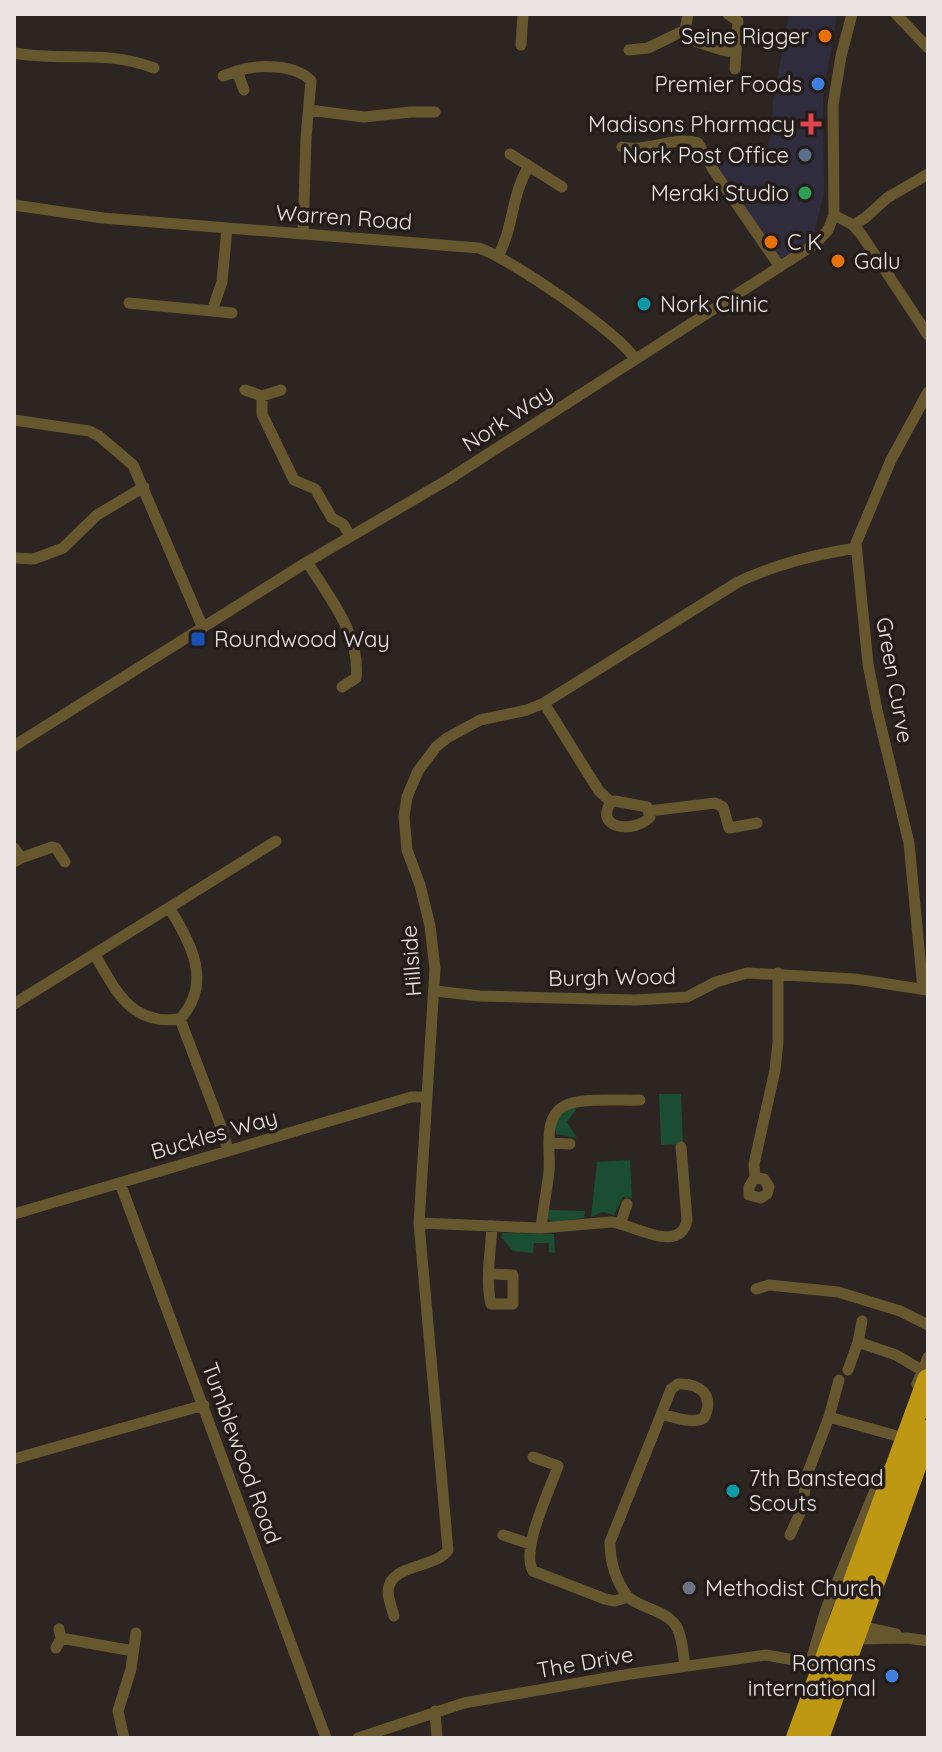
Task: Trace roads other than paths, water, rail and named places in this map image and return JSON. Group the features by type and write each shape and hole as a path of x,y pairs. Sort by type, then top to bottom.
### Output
{"highway":[{"path":"797,1738 817,1663 925,1376"},
{"path":"818,1738 928,1431"},
{"path":"805,1738 844,1634 852,1627 857,1632"}],"street":[{"path":"521,45 523,14"},
{"path":"688,14 685,30 688,39 736,52"},
{"path":"728,14 738,21 735,69"},
{"path":"852,14 833,105 834,215 853,225 928,335"},
{"path":"896,14 928,48"},
{"path":"629,50 648,48 685,30"},
{"path":"14,53 45,57 118,57 154,68"},
{"path":"223,76 266,65 307,76 312,85 306,138 303,234"},
{"path":"237,71 244,90"},
{"path":"309,110 364,117 435,112"},
{"path":"622,147 632,149 686,141 698,143 780,267"},
{"path":"510,154 562,187"},
{"path":"498,256 509,232 518,186 529,166"},
{"path":"853,225 887,198 928,174"},
{"name":"Warren Road","path":"14,205 103,218 463,245 498,256 601,326 629,349 635,359"},
{"name":"Nork Way","path":"14,746 307,562 449,479 780,267 823,237 834,215"},
{"path":"212,311 222,282 227,228"},
{"path":"129,303 232,313"},
{"path":"245,390 262,396 281,390"},
{"name":"Green Curve","path":"926,990 909,843 868,664 856,548 859,531 891,460 928,392"},
{"path":"262,396 262,414 294,480 315,489 332,518 343,524 350,536"},
{"path":"14,420 79,429 99,436 133,465 203,628"},
{"path":"14,558 34,559 63,548 97,515 144,487"},
{"name":"Hillside","path":"394,1616 388,1593 392,1581 404,1572 442,1558 448,1550 419,1223 435,991 430,926 405,834 404,816 411,785 436,747 460,729 480,720 527,710 544,703 738,582 777,565 856,548"},
{"path":"307,562 338,611 352,644 356,678 342,687"},
{"path":"544,703 599,791 611,802 639,804 649,811 715,803 723,807 729,828 757,823"},
{"path":"611,802 606,815 611,824 619,828 643,824 650,817 649,811"},
{"path":"14,1004 276,841"},
{"path":"16,856 52,847 65,862"},
{"path":"95,955 124,1002 153,1018 167,1021 180,1019 195,993 198,968 189,943 170,909"},
{"name":"Burgh Wood","path":"435,991 480,996 635,1000 687,997 716,982 747,973 855,979 926,990"},
{"path":"755,1177 754,1164 775,1070 778,973"},
{"path":"180,1019 228,1151"},
{"name":"Buckles Way","path":"14,1214 411,1097 426,1097"},
{"path":"541,1228 549,1143 556,1113 564,1106 577,1103 640,1100"},
{"path":"549,1143 570,1144"},
{"path":"419,1223 541,1228 621,1222 661,1237 682,1231 687,1220 681,1147"},
{"name":"Tumblewood Road","path":"120,1183 326,1738"},
{"path":"621,1222 627,1204"},
{"path":"490,1274 492,1226"},
{"path":"756,1289 769,1285 838,1292 900,1311 928,1325"},
{"path":"848,1370 862,1321"},
{"path":"858,1342 896,1355 925,1376"},
{"path":"817,1663 826,1609 925,1376 928,1357"},
{"path":"790,1535 807,1511 805,1483 839,1380"},
{"path":"14,1459 204,1405"},
{"path":"661,1415 610,1542 610,1555 615,1576 628,1597 674,1622 685,1666"},
{"path":"829,1417 897,1436"},
{"path":"533,1457 558,1466 529,1549 529,1564 540,1576 605,1599 615,1601 628,1597"},
{"path":"503,1535 529,1549"},
{"path":"857,1632 881,1629 928,1641"},
{"path":"124,1738 118,1711 131,1669 136,1633"},
{"path":"59,1638 133,1651"},
{"name":"The Drive","path":"358,1738 435,1711 485,1699 685,1666 766,1655 817,1663"},
{"path":"435,1711 437,1738"}],"place":[{"name":"Seine Rigger","path":"825,36"},
{"name":"Premier Foods","path":"818,84"},
{"name":"Madisons Pharmacy","path":"811,124"},
{"name":"Nork Post Office","path":"805,155"},
{"name":"Meraki Studio","path":"805,193"},
{"name":"C K","path":"771,242"},
{"name":"Galu","path":"838,261"},
{"name":"Nork Clinic","path":"644,304"},
{"name":"Roundwood Way","path":"198,639"},
{"name":"7th Banstead Scouts","path":"733,1491"},
{"name":"Methodist Church","path":"689,1588"},
{"name":"Romans international","path":"892,1676"}]}
